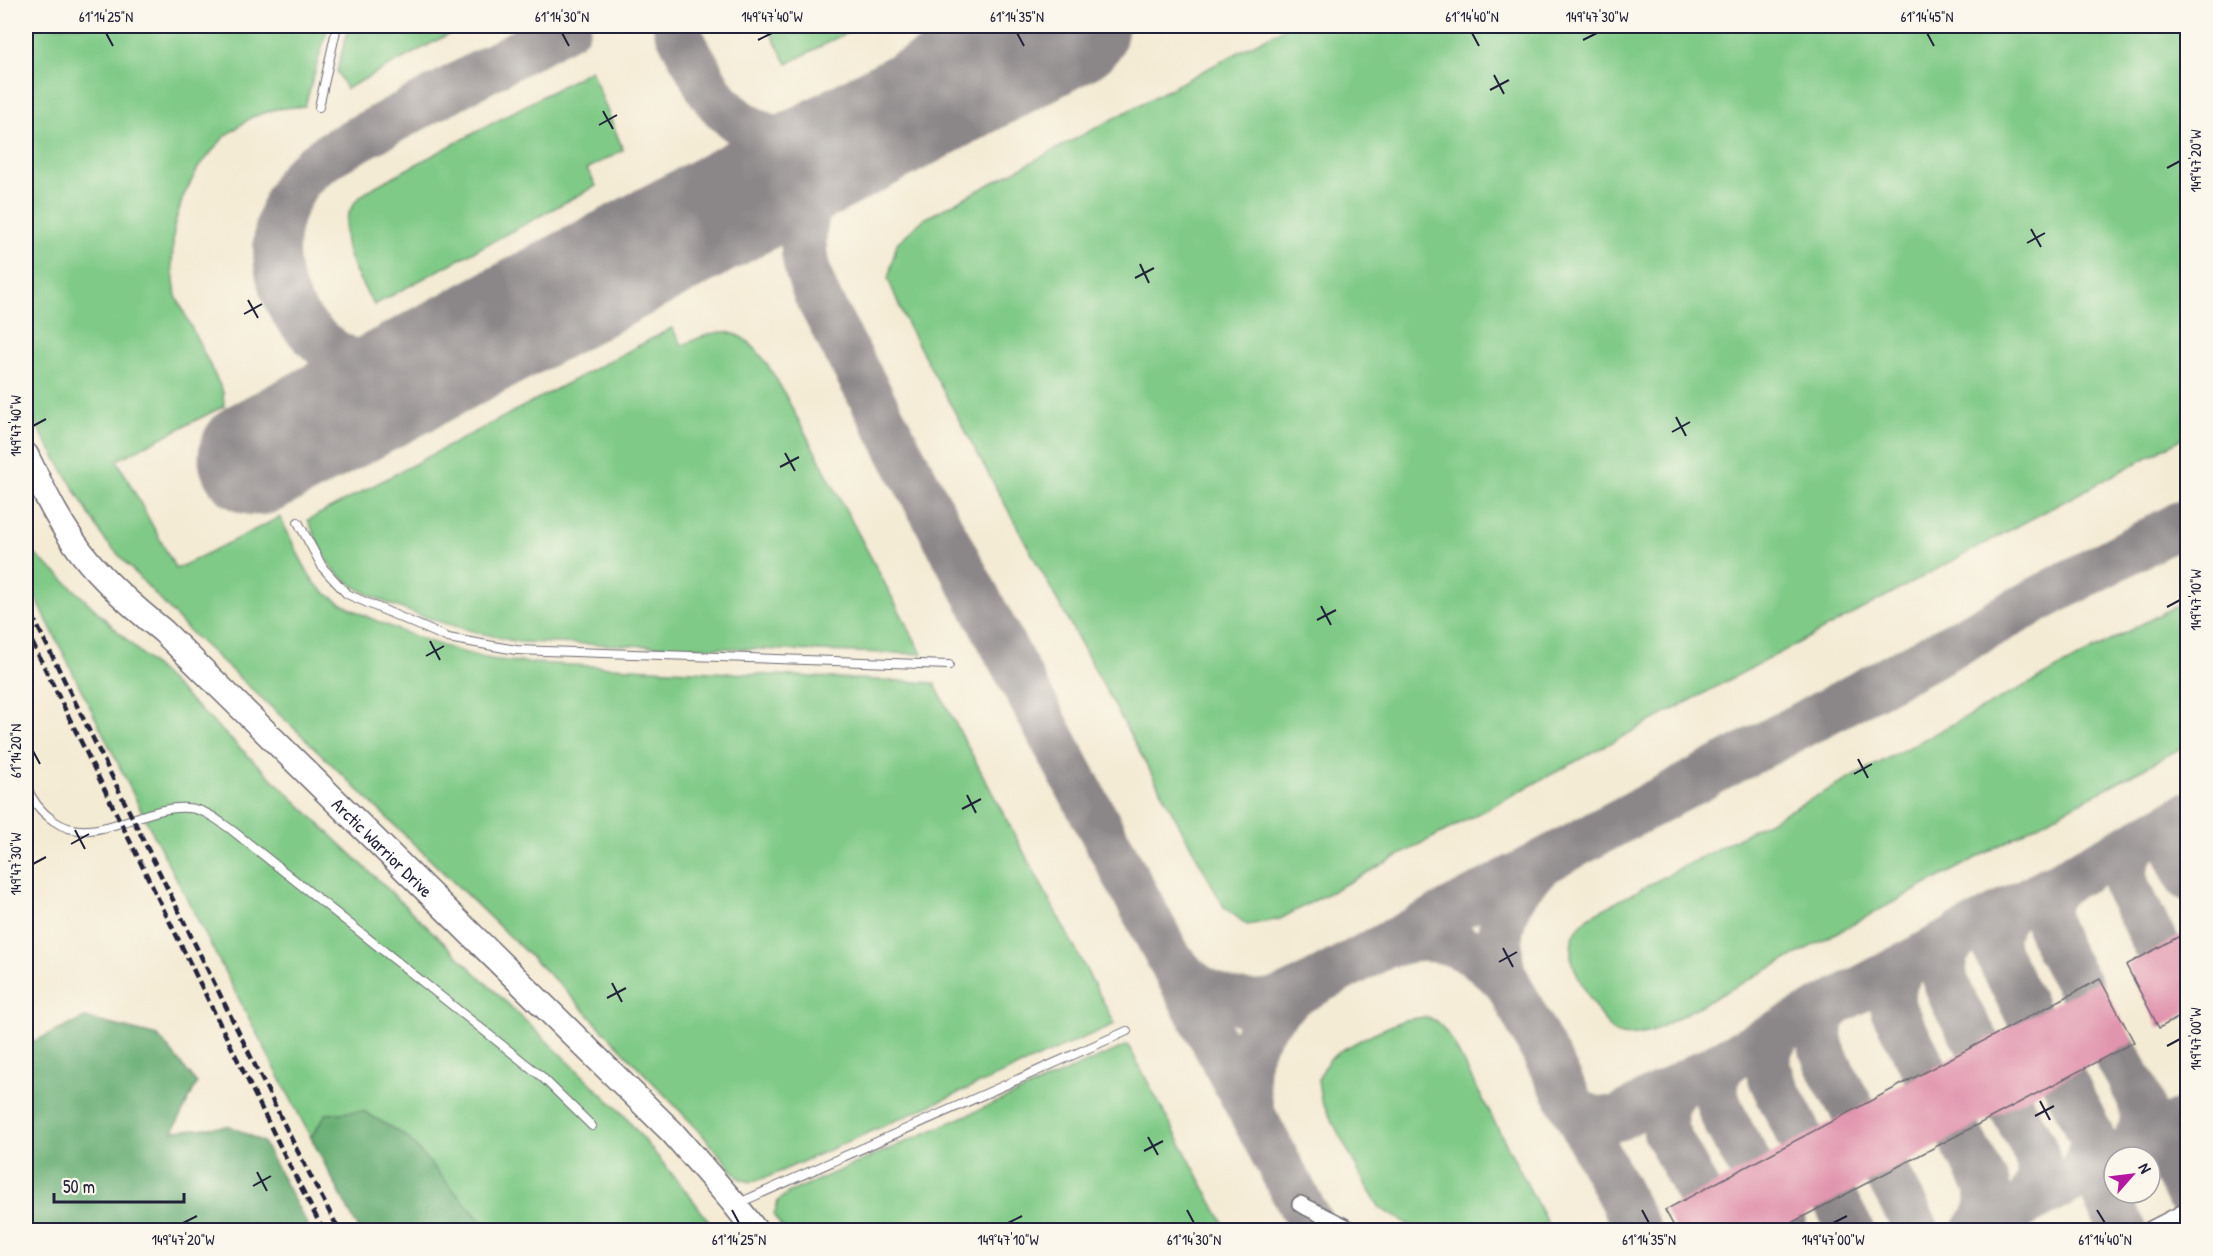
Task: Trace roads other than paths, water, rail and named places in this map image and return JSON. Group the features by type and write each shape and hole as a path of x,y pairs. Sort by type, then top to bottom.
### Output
{"main road":[{"name":"Arctic Warrior Drive","path":"26,455 69,535 109,584 164,631 672,1132 755,1230"}],"street":[{"path":"1300,1204 1352,1230"},
{"path":"2149,1230 2187,1210"}],"lane":[{"path":"319,107 337,26"},
{"path":"298,522 323,568 348,594 448,638 516,650 949,665"},
{"path":"26,785 36,805 46,816 72,831 87,832 154,811 172,808 199,810 212,816 541,1076 592,1126"},
{"path":"735,1205 1127,1031"}],"railway":[{"path":"26,603 297,1150 339,1230"},
{"path":"26,630 323,1230"}]}
